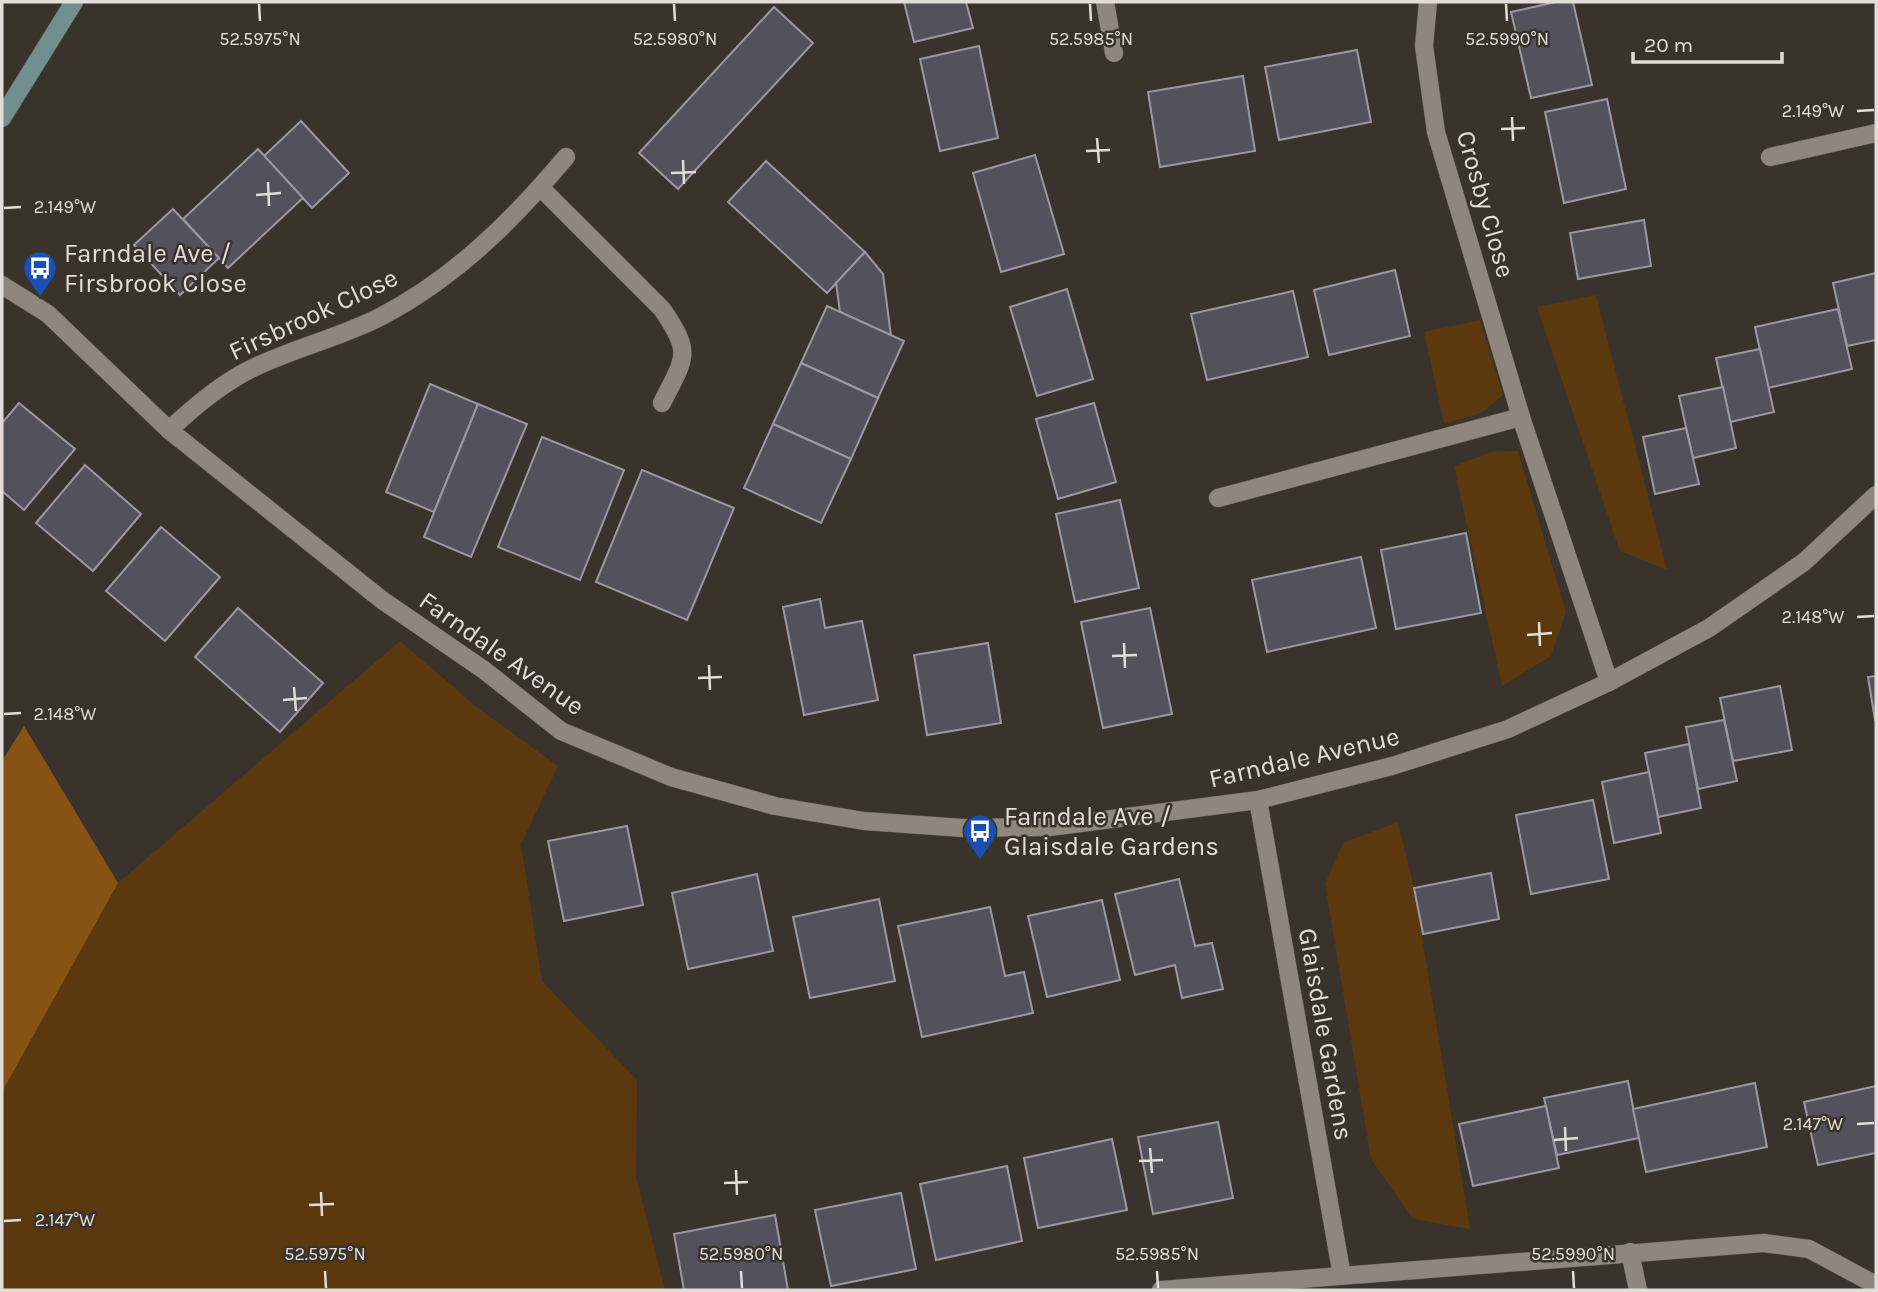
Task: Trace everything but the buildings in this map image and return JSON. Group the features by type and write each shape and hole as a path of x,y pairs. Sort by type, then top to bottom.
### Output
{"street":[{"path":"2,118 74,2"},
{"path":"1105,2 1114,53"},
{"name":"Crosby Close","path":"1429,2 1424,46 1436,132 1521,417 1609,682"},
{"path":"1770,157 1876,133"},
{"name":"Firsbrook Close","path":"169,430 212,391 247,371 382,316 420,294 461,265 524,207 566,157"},
{"path":"540,187 662,309 675,327 684,351 662,403"},
{"name":"Farndale Avenue","path":"2,285 48,314 169,430 382,600 484,670 561,731 671,777 775,806 864,821 963,828 1050,827 1258,800 1392,766 1508,729 1609,682 1710,628 1804,562 1876,495"},
{"path":"1218,498 1521,417"},
{"name":"Glaisdale Gardens","path":"1258,800 1342,1276"},
{"path":"1161,1290 1283,1285 1342,1276 1764,1243 1809,1249 1876,1285"},
{"path":"1630,1252 1638,1290"}],"shaded area":[{"path":"1596,295 1667,570 1620,551 1537,307"},
{"path":"1480,320 1503,395 1481,413 1444,424 1424,332"},
{"path":"1518,451 1566,612 1551,656 1502,686 1454,466 1491,452"},
{"path":"400,641 479,709 558,766 521,844 542,981 637,1080 636,1177 665,1290 2,1290 2,761 24,726 118,883"},
{"path":"24,726 118,883 2,1092 2,761"},
{"path":"1398,822 1414,888 1470,1229 1413,1219 1371,1159 1325,884 1343,843"}],"place":[{"name":"Farndale Ave / Firsbrook Close","path":"40,298"},
{"name":"Farndale Ave / Glaisdale Gardens","path":"980,861"}]}
